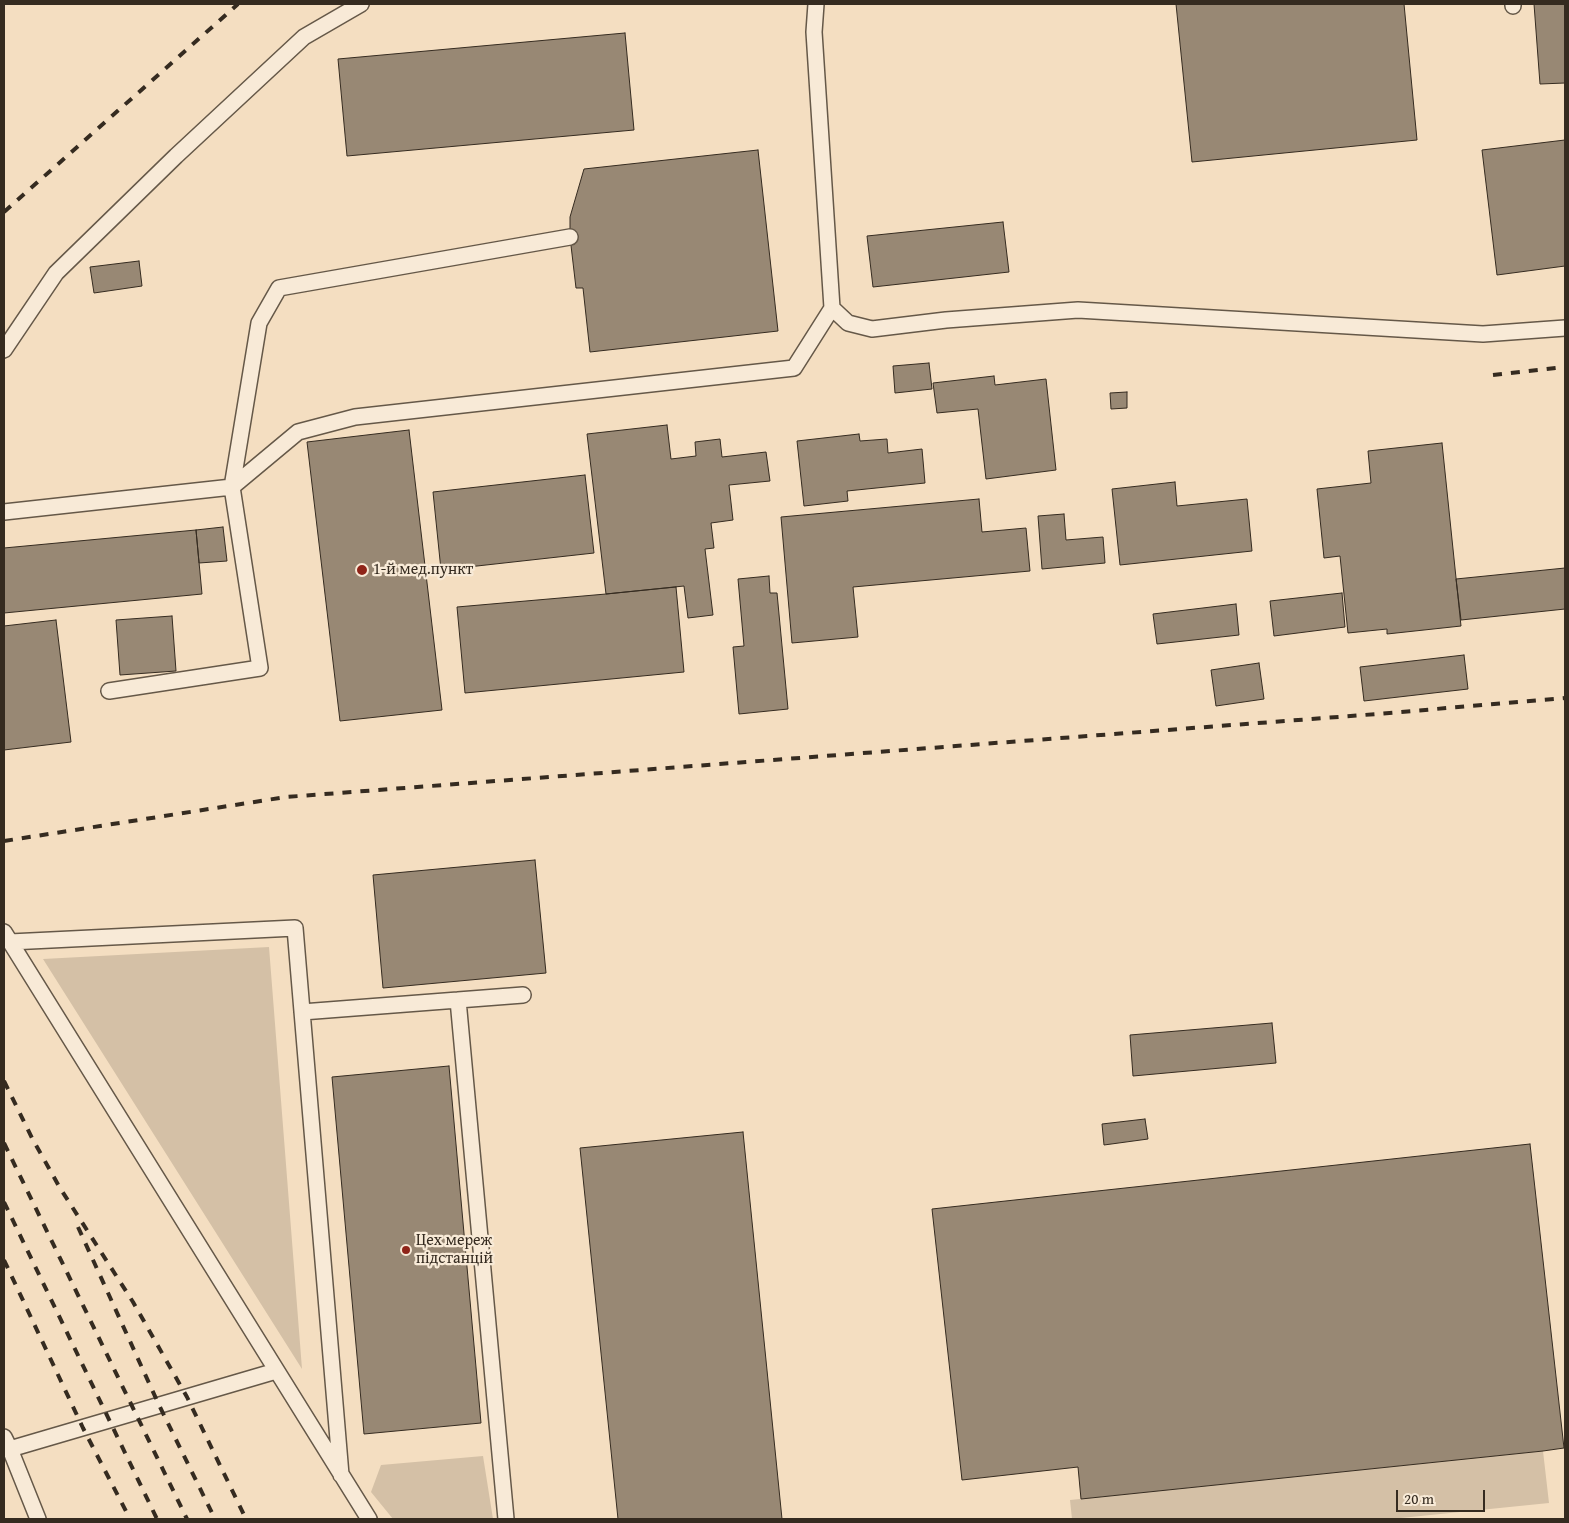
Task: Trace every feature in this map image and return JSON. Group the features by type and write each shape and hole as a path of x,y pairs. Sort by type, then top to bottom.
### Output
{"lane":[{"path":"4,350 56,273 176,156 304,37 361,4"},
{"path":"4,512 232,487 298,432 355,417 794,368 832,308 814,32 816,4"},
{"path":"109,691 260,668 232,487 259,323 279,288 570,237"},
{"path":"832,308 848,323 872,329 946,320 1078,310 1483,334 1565,328"},
{"path":"7,937 295,928 341,1475"},
{"path":"7,937 369,1519"},
{"path":"302,1012 523,996"},
{"path":"458,1000 506,1519"},
{"path":"38,1519 7,1443 276,1371"}],"shaded area":[{"path":"269,947 302,1369 43,959"},
{"path":"1543,1451 1549,1503 1391,1519 1072,1519 1070,1500"},
{"path":"483,1456 493,1519 393,1519 371,1492 381,1465"}],"building":[{"path":"1176,4 1404,4 1417,140 1192,162"},
{"path":"1534,4 1565,4 1565,83 1540,84"},
{"path":"625,33 634,130 347,156 338,59"},
{"path":"1565,140 1565,266 1497,275 1482,150"},
{"path":"758,150 778,331 590,352 583,288 576,288 570,237 570,217 584,169"},
{"path":"1003,222 1009,272 873,287 867,236"},
{"path":"139,261 142,286 94,293 90,267"},
{"path":"929,363 932,389 895,393 893,366"},
{"path":"994,376 995,385 1046,379 1056,470 986,479 978,409 937,413 933,383"},
{"path":"1127,392 1127,408 1111,409 1110,393"},
{"path":"667,425 671,459 696,456 695,442 720,439 722,457 766,452 770,481 729,485 733,520 711,523 714,548 705,549 713,615 688,618 684,586 606,594 587,434"},
{"path":"409,430 442,710 340,721 307,442"},
{"path":"859,434 860,441 887,439 888,453 922,449 925,483 847,491 848,501 804,506 797,441"},
{"path":"1442,443 1461,626 1387,634 1387,629 1348,633 1340,556 1324,558 1317,489 1371,483 1368,451"},
{"path":"585,475 594,553 441,570 433,492"},
{"path":"1175,482 1177,506 1247,499 1252,551 1120,565 1112,489"},
{"path":"979,499 982,532 1026,528 1030,571 853,587 858,637 792,643 781,517"},
{"path":"1064,514 1066,540 1103,537 1105,563 1042,569 1038,516"},
{"path":"223,527 227,561 199,563 196,530"},
{"path":"196,530 202,594 4,613 4,548"},
{"path":"1565,568 1565,609 1461,620 1456,579"},
{"path":"769,576 770,593 777,593 788,709 739,714 733,647 744,646 738,579"},
{"path":"676,587 684,672 465,693 457,607"},
{"path":"1342,593 1345,627 1274,636 1270,601"},
{"path":"1236,604 1239,635 1157,644 1153,614"},
{"path":"172,616 176,671 120,675 116,620"},
{"path":"56,620 71,742 4,750 4,626"},
{"path":"1464,655 1468,689 1364,701 1360,667"},
{"path":"1259,663 1264,699 1216,706 1211,670"},
{"path":"535,860 546,973 383,988 373,875"},
{"path":"1272,1023 1276,1063 1133,1076 1130,1035"},
{"name":"Цех мереж підстанцій","path":"449,1066 481,1423 364,1434 332,1077"},
{"path":"1145,1119 1148,1139 1104,1145 1102,1124"},
{"path":"743,1132 782,1519 618,1519 580,1148"},
{"path":"1530,1144 1564,1448 1081,1499 1078,1467 962,1480 932,1209"}],"railway":[{"path":"4,212 238,4"},
{"path":"1493,375 1565,367"},
{"path":"4,841 286,797 1565,698"},
{"path":"4,1081 32,1138 60,1188 133,1302 187,1397 246,1519"},
{"path":"4,1143 187,1519"},
{"path":"4,1202 157,1519"},
{"path":"78,1227 159,1405 215,1519"},
{"path":"4,1260 83,1428 130,1519"}],"place":[{"name":"1-й мед.пункт","path":"362,570"},
{"name":"Цех мереж підстанцій","path":"406,1250"}]}
